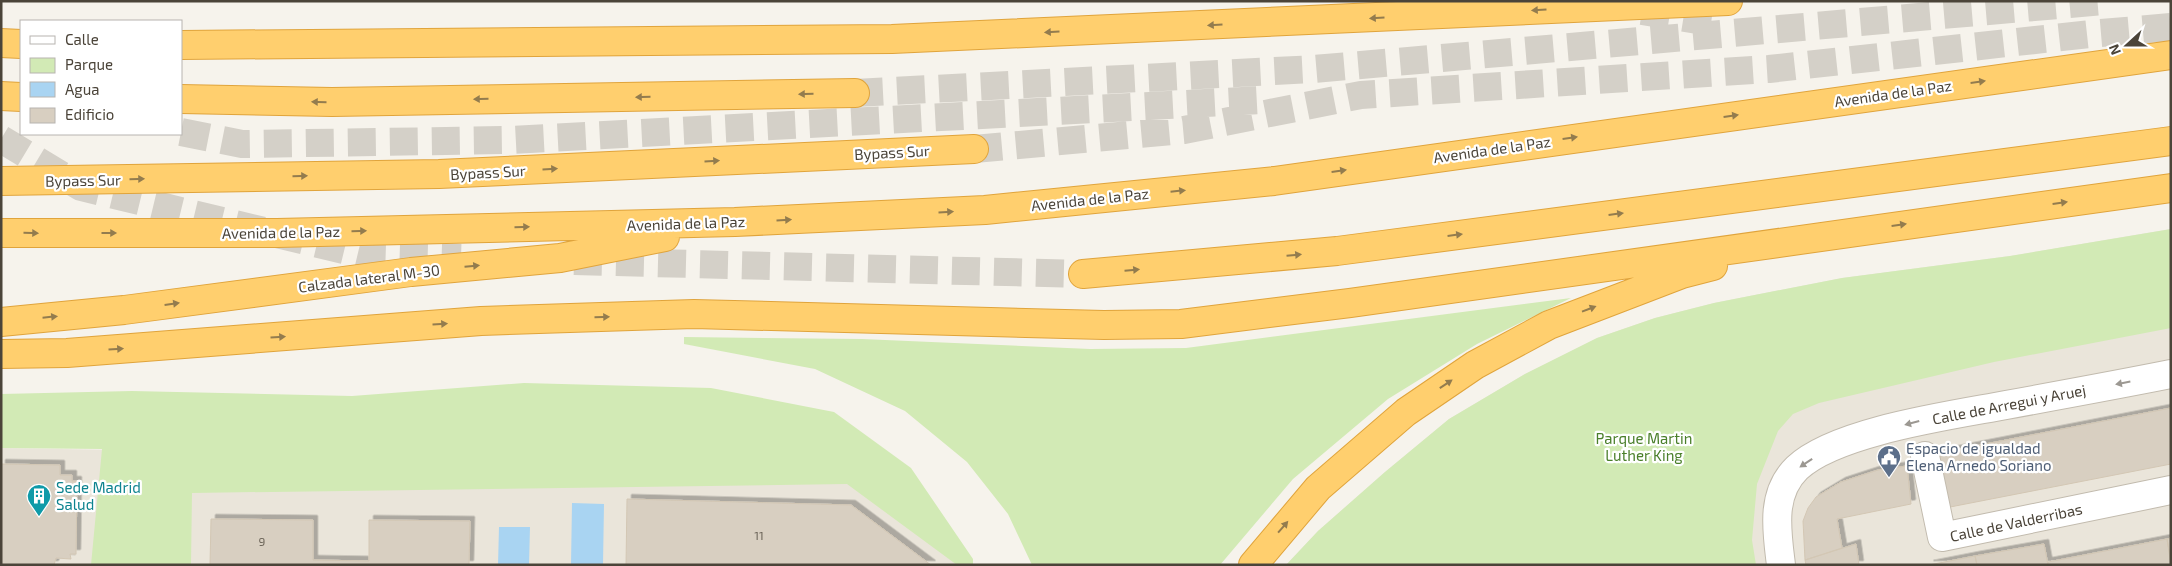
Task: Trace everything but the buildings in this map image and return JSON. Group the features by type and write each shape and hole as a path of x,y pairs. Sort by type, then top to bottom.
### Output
{"highway":[{"path":"182,46 892,39 1728,1"},
{"path":"1,43 20,44"},
{"name":"Avenida de la Paz","path":"1,232 277,233 735,222 985,210 1274,181 1487,149 2171,55"},
{"path":"182,99 332,102 855,93"},
{"path":"1,96 20,97"},
{"path":"1083,274 1338,250 2171,141"},
{"name":"Bypass Sur","path":"1,181 438,174 974,149"},
{"path":"1,354 67,353 481,321 684,314 1104,325 1181,324 1350,304 2171,188"},
{"name":"Calzada lateral M-30","path":"1,322 124,310 411,272 560,258 735,222"},
{"path":"1253,565 1318,488 1406,412 1474,365 1549,324 1682,274 1850,232"}],"street":[{"name":"Calle de Arregui y Aruej","path":"1781,565 1775,518 1783,490 1797,468 1824,451 1849,440 1918,421 2171,374"},
{"name":"Calle de Valderribas","path":"1925,456 1942,537 2171,490"}],"shaded area":[{"name":"Parque Martin Luther King","path":"2171,229 2171,565 1286,565 1318,531 1449,419 1525,374 1597,338 1655,318 1714,303 1842,278 2010,256"},
{"path":"1,448 863,462 973,565 1,565"}],"green space":[{"name":"Parque Martin Luther King","path":"2171,229 2171,328 1994,362 1819,403 1793,414 1778,431 1757,484 1752,540 1756,565 1286,565 1318,531 1449,419 1525,374 1597,338 1655,318 1714,303 1842,278 2010,256"},
{"path":"1571,298 1477,344 1388,399 1293,479 1220,565 1032,565 1008,514 967,462 905,411 815,369 684,344 684,337 862,339 1090,349 1186,348"},
{"path":"524,383 711,388 834,412 911,468 973,559 973,565 957,565 847,484 192,493 191,565 91,565 102,449 1,448 1,394 132,391 352,396"}],"water":[{"path":"572,503 604,504 603,565 571,565"},
{"path":"499,527 530,527 529,565 498,565"}],"tunnel":[{"path":"855,93 1314,69 2105,1"},
{"path":"1642,11 1723,24"},
{"path":"974,149 1184,130 1361,95 1769,69 2171,27"},
{"path":"182,132 242,144 510,140 1262,100"},
{"path":"1,139 81,187 364,255 461,258"},
{"path":"574,261 1083,274"}],"place":[{"name":"Espacio de igualdad Elena Arnedo Soriano","path":"1889,478"},
{"name":"Sede Madrid Salud","path":"39,517"}]}
